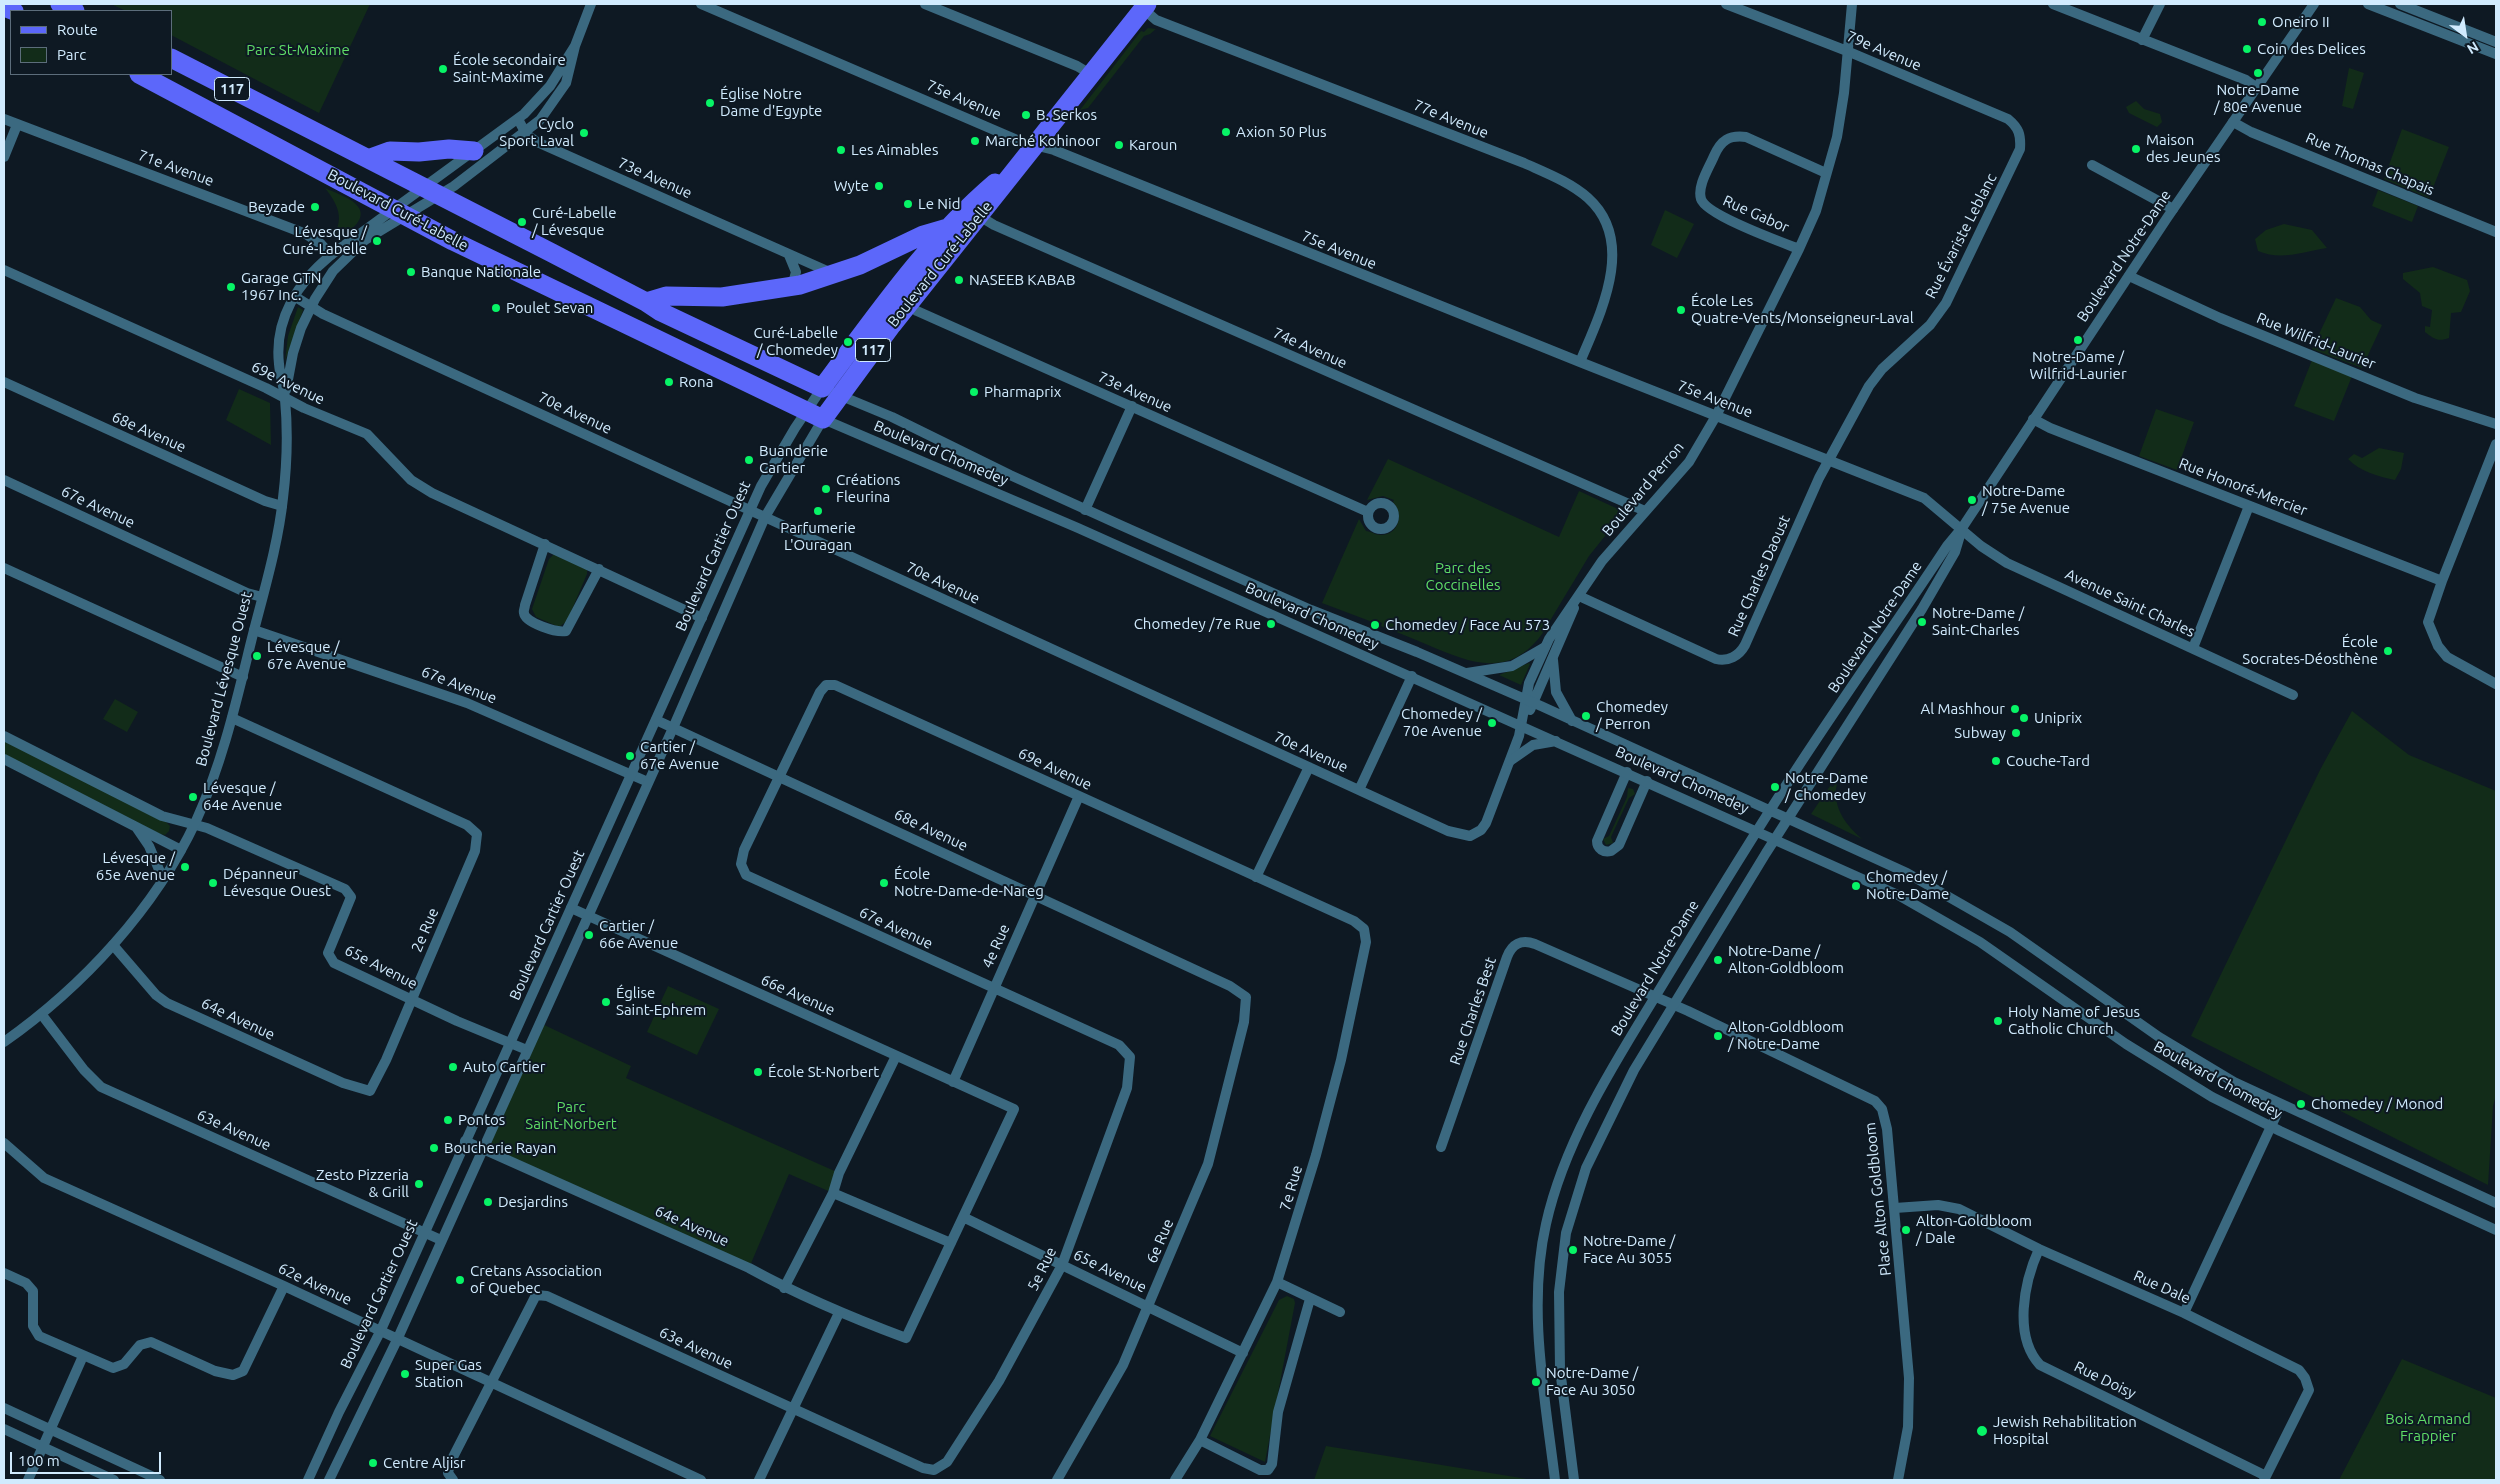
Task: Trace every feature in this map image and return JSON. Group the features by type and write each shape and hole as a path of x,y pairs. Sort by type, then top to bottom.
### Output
{"main road":[{"path":"60,4 73,10"},
{"name":"Boulevard Curé-Labelle","path":"141,75 400,212 643,334 823,419 831,392 900,300 973,212 1030,152 1092,75 1143,5"},
{"name":"Boulevard Curé-Labelle","path":"172,59 432,191 646,302 661,312 831,392"},
{"path":"368,159 390,151 419,152 449,149 474,151"},
{"name":"Boulevard Curé-Labelle","path":"900,300 947,228 973,212"},
{"path":"646,302 666,296 722,297 792,287 835,274 876,258 922,235 947,228"}],"street":[{"name":"Boulevard Lévesque Ouest","path":"4,1042 42,1015 86,975 113,945 162,879 181,850 195,823 217,766 232,718 282,506 286,458 284,398 279,363 279,345 283,321 294,296 308,276 331,256 432,191 526,134 546,114 563,89 575,46 591,4"},
{"name":"75e Avenue","path":"701,4 1030,152 1067,155 1146,189 1924,498 1962,528"},
{"path":"924,4 1077,66 1092,75"},
{"name":"79e Avenue","path":"1726,4 1847,51 2008,119 2017,127 2021,138"},
{"name":"Boulevard Perron","path":"1530,701 1529,683 1545,647 1602,561 1689,462 1716,416 1799,249 1816,212 1837,137 1843,102 1852,4"},
{"path":"2053,4 2246,80 2256,87"},
{"path":"2142,40 2160,4"},
{"name":"Boulevard Notre-Dame","path":"1555,1480 1540,1345 1541,1263 1546,1223 1555,1192 1582,1128 1618,1059 1770,810 1947,546 1962,528 2173,209 2314,4"},
{"path":"2368,4 2496,54"},
{"path":"2400,4 2496,42"},
{"name":"77e Avenue","path":"1143,5 1156,20 1524,164 1560,179 1589,199 1603,217 1613,246 1612,266 1602,309 1580,362"},
{"name":"Boulevard Lévesque Ouest","path":"284,398 293,353 311,306 326,280 352,250 400,212 432,191 474,151 518,119 550,86 575,46"},
{"name":"71e Avenue","path":"4,119 17,126 306,234 321,244 331,256"},
{"path":"518,119 526,134"},
{"name":"Rue Thomas Chapais","path":"2233,122 2251,132 2496,232"},
{"path":"4,156 17,126"},
{"name":"73e Avenue","path":"526,134 537,142 790,255 801,257 835,274"},
{"name":"Rue Gabor","path":"1799,249 1714,213 1701,200 1700,189 1719,144 1727,138 1737,136 1746,137 1826,173"},
{"name":"Rue Évariste Leblanc","path":"1829,461 1869,386 1882,369 1930,325 1946,303 2020,149 2021,138"},
{"path":"2092,165 2173,209"},
{"name":"74e Avenue","path":"973,212 994,225 1645,511"},
{"path":"790,255 796,272 792,287"},
{"name":"69e Avenue","path":"4,270 266,388 304,408 367,434 411,480 432,493 702,618"},
{"name":"Rue Wilfrid-Laurier","path":"2129,276 2220,318 2406,394 2496,424"},
{"name":"70e Avenue","path":"294,296 323,314 1448,831 1470,836 1481,830 1486,823 1522,726"},
{"name":"73e Avenue","path":"900,300 1368,512"},
{"name":"68e Avenue","path":"4,382 265,501 282,506"},
{"name":"Boulevard Cartier Ouest","path":"308,1480 339,1412 380,1332 750,510 771,469 806,410 831,392"},
{"name":"Boulevard Chomedey","path":"831,392 892,417 1010,476 1085,510 1302,606 1530,701 1907,873 1953,898 2015,936 2182,1052 2281,1105 2496,1204"},
{"path":"1085,510 1132,406"},
{"name":"Boulevard Cartier Ouest","path":"329,1480 397,1340 673,728 765,517 823,419"},
{"name":"Boulevard Chomedey","path":"823,419 955,474 1412,676 1776,838 1898,895 1941,918 2001,955 2159,1065 2220,1101 2270,1127 2496,1230"},
{"name":"Rue Honoré-Mercier","path":"2034,419 2050,428 2442,581"},
{"path":"2496,444 2442,581 2428,622 2438,646 2447,657 2496,684"},
{"name":"Rue Charles Daoust","path":"1579,596 1716,659 1726,660 1734,656 1744,646 1819,478 1829,461"},
{"name":"67e Avenue","path":"4,480 247,593 262,597"},
{"path":"2193,648 2249,506"},
{"name":"Boulevard Notre-Dame","path":"1574,1480 1563,1400 1558,1338 1559,1292 1566,1233 1576,1196 1597,1141 1634,1070 1776,838 1922,609 1955,552 1962,528"},
{"name":"Avenue Saint Charles","path":"1962,528 1981,546 2007,563 2293,695"},
{"path":"545,544 525,605 524,613 527,619 558,633 566,631 599,570"},
{"path":"4,568 243,677"},
{"name":"Boulevard Perron","path":"1522,726 1530,701 1553,660 1579,596"},
{"name":"67e Avenue","path":"254,630 467,703 648,782"},
{"path":"1466,673 1506,668 1545,647"},
{"path":"1553,660 1556,692 1572,721"},
{"path":"1359,790 1412,676"},
{"name":"69e Avenue","path":"778,776 820,692 826,685 835,684 1354,921 1364,929"},
{"name":"2e Rue","path":"232,718 467,826 477,834 475,851 370,1091"},
{"name":"68e Avenue","path":"656,720 1230,986 1246,997"},
{"path":"4,736 162,816 195,823"},
{"path":"1510,761 1530,747 1556,741"},
{"path":"4,759 181,850"},
{"path":"1256,877 1309,767"},
{"path":"1628,772 1597,841 1598,846 1602,850 1611,851 1619,845 1647,781"},
{"name":"67e Avenue","path":"778,776 744,850 741,864 746,876 1119,1045 1130,1058"},
{"name":"4e Rue","path":"954,1082 1079,796"},
{"name":"65e Avenue","path":"195,823 345,889 351,897 328,953 334,963 411,1000 527,1050"},
{"path":"136,826 149,846 162,879"},
{"name":"66e Avenue","path":"570,908 1014,1109 963,1217"},
{"name":"7e Rue","path":"1175,1480 1200,1440 1277,1282 1316,1155 1341,1060 1366,942 1364,929"},
{"name":"Rue Charles Best","path":"1442,1147 1507,957 1514,945 1524,941 1531,942 1655,997"},
{"name":"64e Avenue","path":"113,945 156,995 167,1003 343,1083 370,1091"},
{"name":"6e Rue","path":"1057,1480 1123,1364 1208,1164 1244,1022 1246,997"},
{"name":"Place Alton Goldbloom","path":"1655,997 1878,1104 1886,1121 1909,1378 1908,1427 1898,1480"},
{"name":"63e Avenue","path":"42,1015 84,1070 101,1087 425,1231 441,1240"},
{"path":"784,1288 833,1193 839,1173 896,1056"},
{"name":"5e Rue","path":"934,1470 948,1462 999,1381 1062,1265 1127,1088 1130,1058"},
{"path":"2184,1313 2281,1105"},
{"name":"64e Avenue","path":"466,1141 749,1268 784,1288 839,1313 906,1338 951,1243"},
{"name":"62e Avenue","path":"4,1143 44,1178 284,1286 701,1480"},
{"path":"833,1193 951,1243 963,1217"},
{"name":"Rue Dale","path":"1895,1208 1929,1205 1952,1207 2039,1249 2184,1313 2290,1364 2305,1378 2309,1390 2265,1478"},
{"name":"65e Avenue","path":"963,1217 1243,1353"},
{"name":"Rue Doisy","path":"2039,1249 2028,1272 2023,1312 2029,1349 2031,1355 2040,1365 2265,1478"},
{"path":"4,1273 26,1283 33,1290 33,1326 39,1336 83,1356 113,1368 124,1364 140,1345 152,1342 215,1371 233,1375 243,1370 284,1286"},
{"path":"1277,1282 1340,1312"},
{"name":"63e Avenue","path":"490,1382 531,1302 536,1295 547,1296 793,1410 923,1468 934,1470"},
{"path":"1200,1440 1260,1470 1268,1470 1272,1464 1278,1412 1310,1299"},
{"path":"759,1480 839,1313"},
{"path":"28,1480 83,1356"},
{"path":"453,1480 448,1473 450,1463 490,1382"},
{"path":"4,1408 160,1480"},
{"path":"4,1429 114,1480"}],"green space":[{"name":"Parc St-Maxime","path":"111,4 370,4 319,113 172,36 172,10 124,10"},
{"path":"1148,28 1156,29 1144,36 1088,108 1080,110 1141,31 1144,32"},
{"path":"2349,68 2364,73 2353,109 2342,106"},
{"path":"2136,101 2144,109 2160,114 2162,122 2157,127 2129,113 2126,107"},
{"path":"2402,129 2449,147 2429,198 2384,179"},
{"path":"325,188 348,199 359,208 361,213 358,223 349,231 334,234 339,222 338,210"},
{"path":"2378,190 2418,206 2412,222 2372,206"},
{"path":"1665,210 1694,224 1677,258 1651,245"},
{"path":"2284,224 2312,230 2327,248 2283,256 2258,251 2255,239 2266,230"},
{"path":"2433,267 2467,280 2470,291 2461,312 2451,313 2449,338 2442,340 2434,338 2425,332 2425,326 2430,327 2432,310 2422,306 2420,293 2403,279 2403,273"},
{"path":"2336,298 2360,307 2371,320 2382,325 2362,368 2312,349"},
{"path":"298,307 303,310 285,361 288,336"},
{"path":"2312,360 2352,376 2334,421 2294,406"},
{"path":"239,389 270,403 271,445 226,420"},
{"path":"2156,409 2194,422 2177,470 2139,456"},
{"path":"2379,448 2404,453 2401,469 2395,480 2364,470 2348,459 2354,454 2362,458"},
{"name":"Parc des Coccinelles","path":"1388,459 1559,537 1579,491 1618,509 1619,513 1615,518 1617,521 1589,556 1542,634 1529,648 1516,657 1503,662 1488,663 1459,657 1381,626 1382,623 1376,621 1375,623 1322,603 1359,519 1366,531 1379,535 1392,532 1396,528 1399,518 1394,500 1383,496 1367,500"},
{"path":"555,553 587,569 587,574 567,621 559,627 536,617 532,609 549,559"},
{"path":"1529,663 1521,685 1499,675"},
{"path":"115,699 138,712 127,732 103,719"},
{"path":"2352,711 2409,755 2496,791 2496,1095 2493,1106 2488,1185 2191,1036 2320,770"},
{"path":"4,740 166,822 170,826 169,831 165,835 160,834 4,755"},
{"path":"1841,769 1836,789 1839,811 1851,829 1862,839 1811,814 1830,786 1833,787 1837,781 1834,779"},
{"path":"1628,788 1633,789 1635,794 1629,798 1611,837 1613,843 1606,845 1603,839 1609,836 1627,797"},
{"path":"668,986 719,1009 697,1055 647,1032"},
{"name":"Parc Saint-Norbert","path":"540,1023 631,1066 626,1078 839,1173 833,1193 789,1174 749,1268 483,1149"},
{"path":"1287,1296 1294,1299 1295,1303 1265,1462 1210,1436 1279,1300"},
{"name":"Bois Armand Frappier","path":"2402,1359 2496,1398 2496,1480 2339,1480"},
{"path":"1326,1446 1533,1480 1314,1480"}],"place":[{"name":"Oneiro II","path":"2262,22"},
{"name":"Coin des Delices","path":"2247,49"},
{"name":"École secondaire Saint-Maxime","path":"443,69"},
{"name":"Notre-Dame / 80e Avenue","path":"2258,73"},
{"name":"Église Notre Dame d'Egypte","path":"710,103"},
{"name":"B. Serkos","path":"1026,115"},
{"name":"Axion 50 Plus","path":"1226,132"},
{"name":"Cyclo Sport Laval","path":"584,133"},
{"name":"Marché Kohinoor","path":"975,141"},
{"name":"Karoun","path":"1119,145"},
{"name":"Maison des Jeunes","path":"2136,149"},
{"name":"Les Aimables","path":"841,150"},
{"name":"Wyte","path":"879,186"},
{"name":"Le Nid","path":"908,204"},
{"name":"Beyzade","path":"315,207"},
{"name":"Curé-Labelle / Lévesque","path":"522,222"},
{"name":"Lévesque / Curé-Labelle","path":"377,241"},
{"name":"Banque Nationale","path":"411,272"},
{"name":"NASEEB KABAB","path":"959,280"},
{"name":"Garage GTN 1967 Inc.","path":"231,287"},
{"name":"Poulet Sevan","path":"496,308"},
{"name":"École Les Quatre-Vents/Monseigneur-Laval","path":"1681,310"},
{"name":"Notre-Dame / Wilfrid-Laurier","path":"2078,340"},
{"name":"Curé-Labelle / Chomedey","path":"848,342"},
{"name":"Rona","path":"669,382"},
{"name":"Pharmaprix","path":"974,392"},
{"name":"Buanderie Cartier","path":"749,460"},
{"name":"Créations Fleurina","path":"826,489"},
{"name":"Notre-Dame / 75e Avenue","path":"1972,500"},
{"name":"Parfumerie L'Ouragan","path":"818,511"},
{"name":"Notre-Dame / Saint-Charles","path":"1922,622"},
{"name":"Chomedey /7e Rue","path":"1271,624"},
{"name":"Chomedey / Face Au 573","path":"1375,625"},
{"name":"École Socrates-Déosthène","path":"2388,651"},
{"name":"Lévesque / 67e Avenue","path":"257,656"},
{"name":"Al Mashhour","path":"2015,709"},
{"name":"Chomedey / Perron","path":"1586,716"},
{"name":"Uniprix","path":"2024,718"},
{"name":"Chomedey / 70e Avenue","path":"1492,723"},
{"name":"Subway","path":"2016,733"},
{"name":"Cartier / 67e Avenue","path":"630,756"},
{"name":"Couche-Tard","path":"1996,761"},
{"name":"Notre-Dame / Chomedey","path":"1775,787"},
{"name":"Lévesque / 64e Avenue","path":"193,797"},
{"name":"Lévesque / 65e Avenue","path":"185,867"},
{"name":"Dépanneur Lévesque Ouest","path":"213,883"},
{"name":"École Notre-Dame-de-Nareg","path":"884,883"},
{"name":"Chomedey / Notre-Dame","path":"1856,886"},
{"name":"Cartier / 66e Avenue","path":"589,935"},
{"name":"Notre-Dame / Alton-Goldbloom","path":"1718,960"},
{"name":"Église Saint-Ephrem","path":"606,1002"},
{"name":"Holy Name of Jesus Catholic Church","path":"1998,1021"},
{"name":"Alton-Goldbloom / Notre-Dame","path":"1718,1036"},
{"name":"Auto Cartier","path":"453,1067"},
{"name":"École St-Norbert","path":"758,1072"},
{"name":"Chomedey / Monod","path":"2301,1104"},
{"name":"Pontos","path":"448,1120"},
{"name":"Boucherie Rayan","path":"434,1148"},
{"name":"Zesto Pizzeria & Grill","path":"419,1184"},
{"name":"Desjardins","path":"488,1202"},
{"name":"Alton-Goldbloom / Dale","path":"1906,1230"},
{"name":"Notre-Dame / Face Au 3055","path":"1573,1250"},
{"name":"Cretans Association of Quebec","path":"460,1280"},
{"name":"Super Gas Station","path":"405,1374"},
{"name":"Notre-Dame / Face Au 3050","path":"1536,1382"},
{"name":"Jewish Rehabilitation Hospital","path":"1982,1431"},
{"name":"Centre Aljisr","path":"373,1463"}]}
